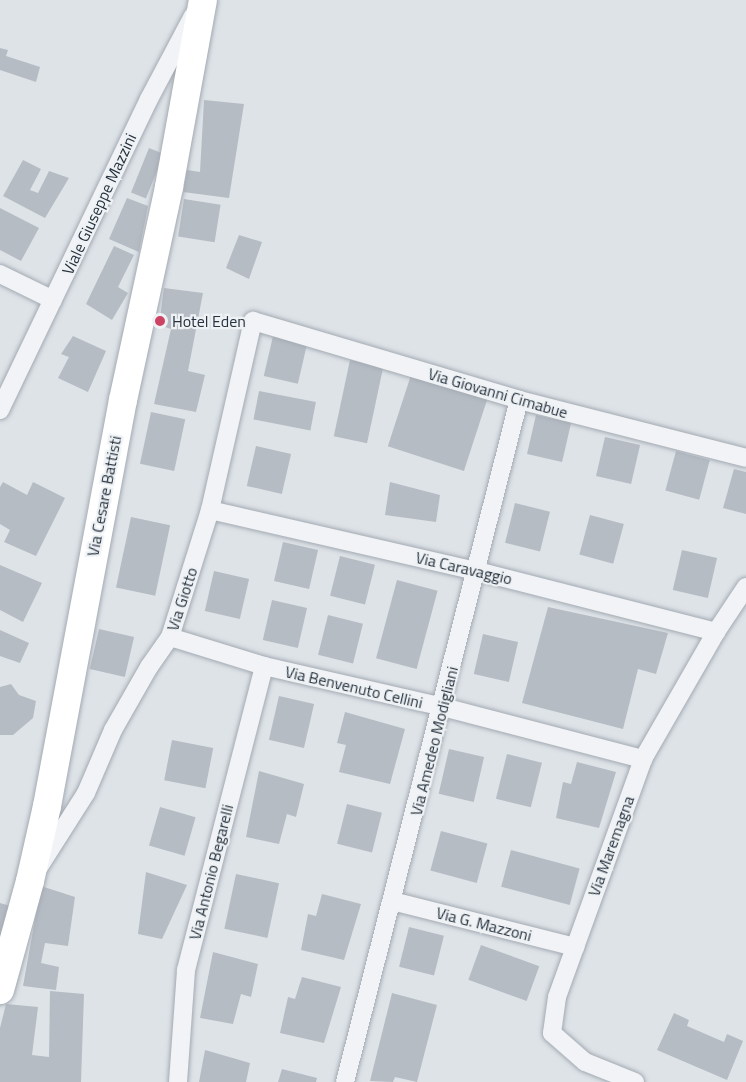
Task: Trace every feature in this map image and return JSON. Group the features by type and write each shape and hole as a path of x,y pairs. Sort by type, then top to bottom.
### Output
{"main road":[{"name":"Via Cesare Battisti","path":"0,990 30,881 47,806 123,400 169,187 202,0"}],"street":[{"name":"Viale Giuseppe Mazzini","path":"0,410 149,99 202,0"},
{"path":"0,274 53,300"},
{"name":"Via Giotto","path":"30,881 86,794 113,730 149,667 170,637 210,510 253,321"},
{"name":"Via Giovanni Cimabue","path":"253,321 519,400 746,458"},
{"name":"Via Amedeo Modigliani","path":"345,1082 443,707 519,400"},
{"name":"Via Caravaggio","path":"210,510 477,571 716,632"},
{"name":"Via Maremagna","path":"635,1082 585,1062 552,1033 557,997 643,759 716,632 746,587"},
{"name":"Via Benvenuto Cellini","path":"170,637 264,666 443,707 643,759"},
{"name":"Via Antonio Begarelli","path":"178,1082 186,970 264,666"},
{"name":"Via G. Mazzoni","path":"393,901 575,947"}],"building":[{"path":"0,48 8,50 6,56 40,67 36,82 0,70"},
{"path":"204,100 244,104 229,198 183,192 187,170 200,172"},
{"path":"149,148 164,154 146,198 131,193"},
{"path":"23,160 41,169 30,190 38,193 49,171 69,178 45,218 3,196"},
{"path":"127,198 148,206 139,252 109,239"},
{"path":"184,199 221,205 215,242 178,237"},
{"path":"0,208 39,228 21,261 0,250"},
{"path":"239,235 262,242 249,279 226,268"},
{"path":"114,246 134,255 118,287 128,293 112,320 86,304"},
{"path":"164,288 203,293 188,371 205,375 196,412 154,404 171,329 159,325"},
{"path":"73,336 106,351 88,392 58,378 69,357 61,354"},
{"path":"273,336 307,344 298,384 264,376"},
{"path":"350,360 383,367 367,443 334,436"},
{"path":"411,375 487,400 464,471 388,446"},
{"path":"259,391 316,402 310,431 253,419"},
{"path":"151,412 185,419 174,471 140,464"},
{"path":"536,415 571,423 562,462 527,454"},
{"path":"605,437 640,445 631,484 596,476"},
{"path":"256,446 291,454 282,494 247,486"},
{"path":"676,451 710,460 699,500 665,491"},
{"path":"734,469 746,472 746,514 723,508"},
{"path":"3,482 27,495 33,482 65,498 36,556 4,542 10,530 0,524 0,487"},
{"path":"390,482 440,495 436,522 385,515"},
{"path":"515,503 550,512 540,551 505,543"},
{"path":"590,515 624,524 613,564 579,555"},
{"path":"131,517 170,525 155,596 116,587"},
{"path":"283,542 318,550 309,589 274,581"},
{"path":"682,550 717,558 708,598 673,590"},
{"path":"340,556 375,565 365,604 330,596"},
{"path":"0,565 42,583 23,622 0,610"},
{"path":"214,571 249,579 240,619 205,611"},
{"path":"397,580 438,591 417,669 376,658"},
{"path":"272,600 307,608 298,648 263,640"},
{"path":"548,607 668,633 656,674 638,669 623,729 522,703"},
{"path":"328,615 363,624 353,663 318,655"},
{"path":"99,629 134,637 125,677 90,669"},
{"path":"0,630 29,643 20,663 0,656"},
{"path":"483,634 518,642 509,682 474,674"},
{"path":"11,684 19,695 36,701 33,718 13,735 0,735 0,687"},
{"path":"279,696 314,704 304,748 269,740"},
{"path":"345,712 405,729 390,784 339,772 346,745 337,743"},
{"path":"172,740 213,748 205,788 164,780"},
{"path":"449,749 484,757 474,802 439,794"},
{"path":"507,754 542,763 531,807 496,799"},
{"path":"577,762 616,772 599,828 556,818 563,782 571,784"},
{"path":"259,771 304,784 296,817 287,814 279,844 246,837"},
{"path":"347,804 382,813 372,852 337,844"},
{"path":"160,807 196,817 185,856 149,845"},
{"path":"441,831 487,843 477,883 430,871"},
{"path":"511,850 580,868 570,905 501,887"},
{"path":"146,872 187,885 162,939 138,934"},
{"path":"236,874 279,883 267,938 224,929"},
{"path":"41,886 75,897 68,946 45,943 41,963 59,967 56,990 23,986"},
{"path":"322,894 361,904 344,960 301,950 308,914 316,916"},
{"path":"0,903 10,906 0,937"},
{"path":"409,927 444,936 434,975 399,967"},
{"path":"481,945 539,966 527,1001 468,980"},
{"path":"213,952 258,964 251,997 241,994 233,1024 200,1018"},
{"path":"302,977 341,987 324,1043 280,1033 288,997 295,999"},
{"path":"50,991 84,994 81,1082 0,1082 0,1028 6,1004 38,1007 32,1055 49,1057"},
{"path":"392,993 437,1005 417,1082 395,1077 393,1082 370,1081"},
{"path":"674,1013 689,1020 687,1026 724,1042 727,1034 743,1041 727,1080 657,1050"},
{"path":"205,1050 250,1063 246,1082 199,1082"},
{"path":"282,1069 317,1078 316,1082 278,1082"}],"place":[{"name":"Hotel Eden","path":"160,321"}]}
